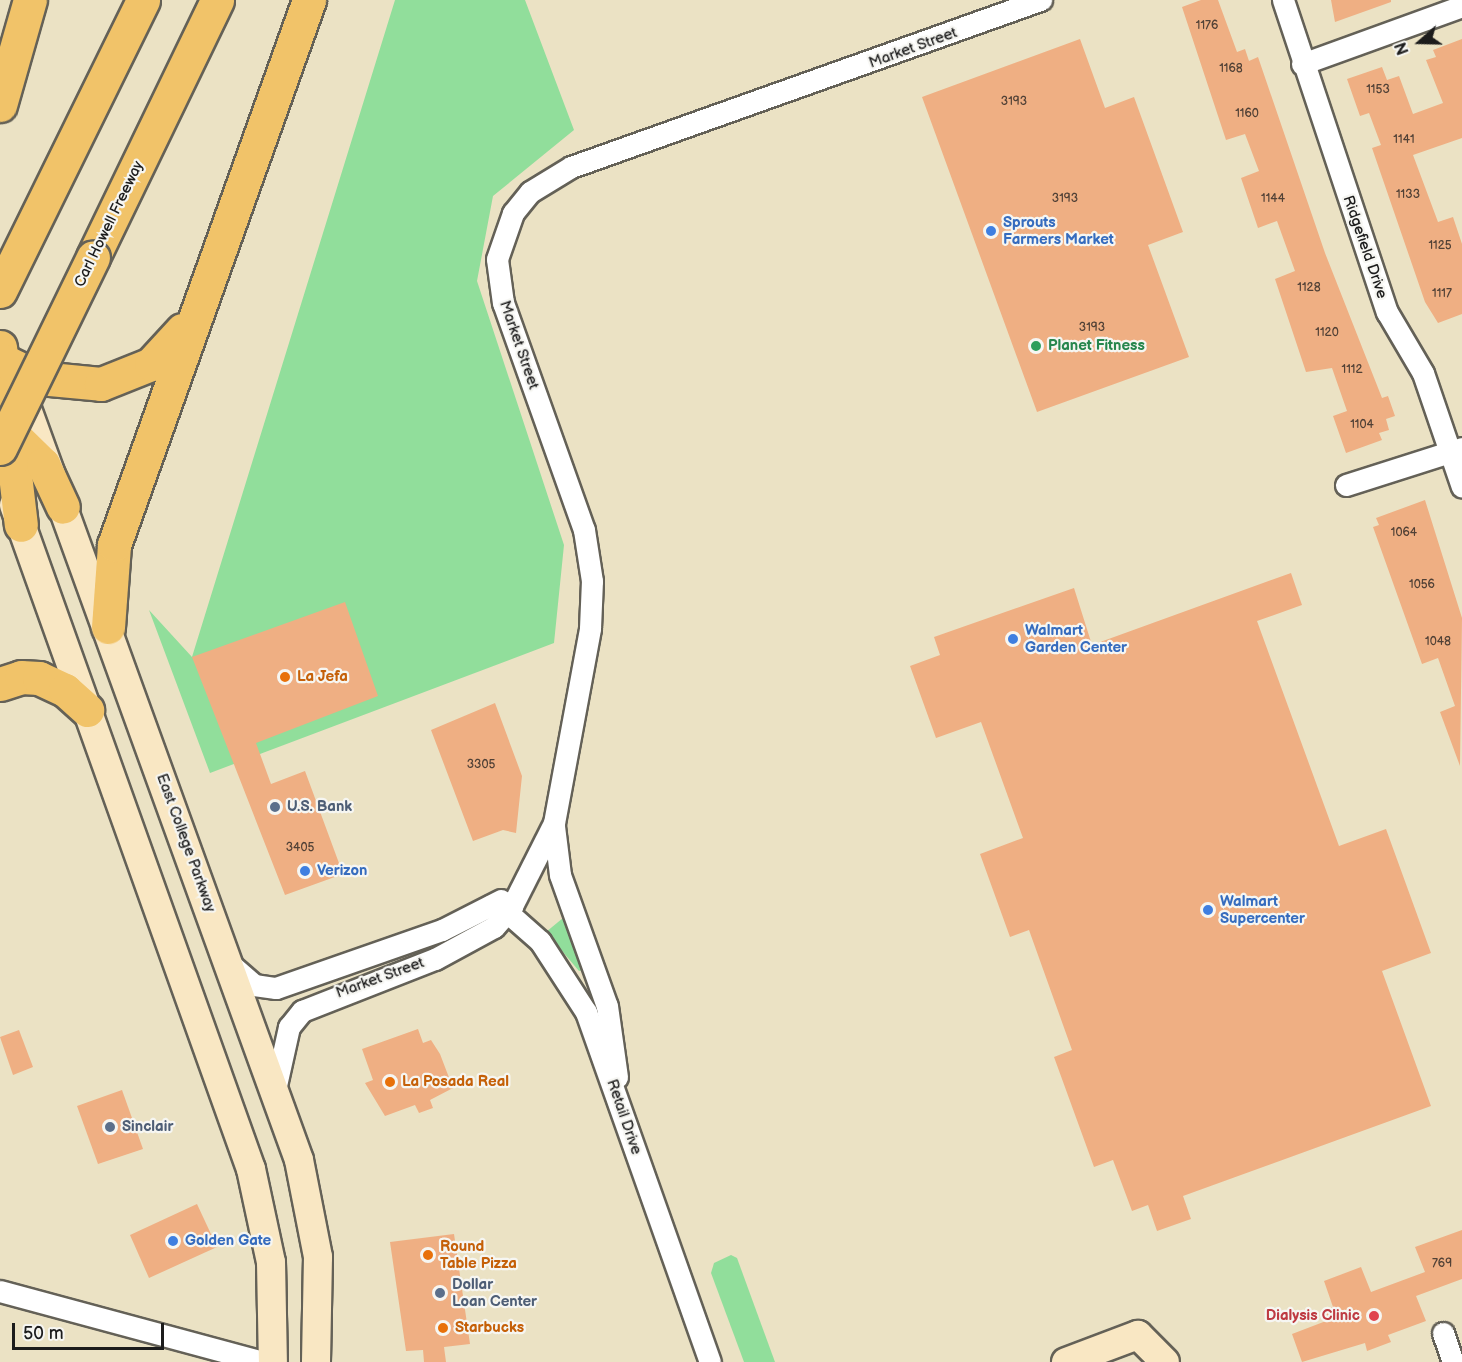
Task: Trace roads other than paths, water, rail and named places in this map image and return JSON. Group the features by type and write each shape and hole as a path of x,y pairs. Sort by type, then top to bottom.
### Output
{"highway":[{"path":"0,18 13,0"},
{"path":"0,105 30,0"},
{"path":"0,291 143,0"},
{"name":"Carl Howell Freeway","path":"3,433 93,257 217,0"},
{"path":"108,627 114,545 194,310 309,0"},
{"path":"21,525 3,433 2,353 71,385 127,377 151,364 176,341 194,310"},
{"path":"3,433 43,464 63,507"},
{"path":"0,684 21,677 39,678 65,690 87,710"}],"main road":[{"name":"East College Parkway","path":"2,353 108,627 275,1090 313,1218 320,1289 316,1362"},
{"path":"0,464 256,1185 271,1262 273,1362"},
{"path":"1066,1362 1138,1335 1165,1362"}],"street":[{"name":"Market Street","path":"275,1090 289,1027 302,1011 475,940 498,909 520,890 554,823 590,628 592,581 584,530 503,303 497,259 513,213 530,192 571,167 1041,0"},
{"name":"Ridgefield Drive","path":"1282,0 1387,312 1423,374 1455,448 1462,487"},
{"path":"1302,64 1462,6"},
{"path":"1346,485 1455,448"},
{"path":"554,823 560,875 607,1006 617,1098"},
{"name":"Market Street","path":"230,964 254,985 276,988 498,909"},
{"name":"Retail Drive","path":"498,909 540,941 571,982 617,1098 710,1362"},
{"path":"0,1291 263,1362"},
{"path":"1443,1333 1453,1362"}],"place":[{"name":"Sprouts Farmers Market","path":"991,231"},
{"name":"Planet Fitness","path":"1036,346"},
{"name":"Walmart Garden Center","path":"1013,639"},
{"name":"La Jefa","path":"285,677"},
{"name":"U.S. Bank","path":"275,807"},
{"name":"Verizon","path":"305,871"},
{"name":"Walmart Supercenter","path":"1208,910"},
{"name":"La Posada Real","path":"390,1082"},
{"name":"Sinclair","path":"110,1127"},
{"name":"Golden Gate","path":"173,1241"},
{"name":"Round Table Pizza","path":"428,1255"},
{"name":"Dollar Loan Center","path":"440,1293"},
{"name":"Dialysis Clinic","path":"1374,1316"},
{"name":"Starbucks","path":"443,1328"}]}
